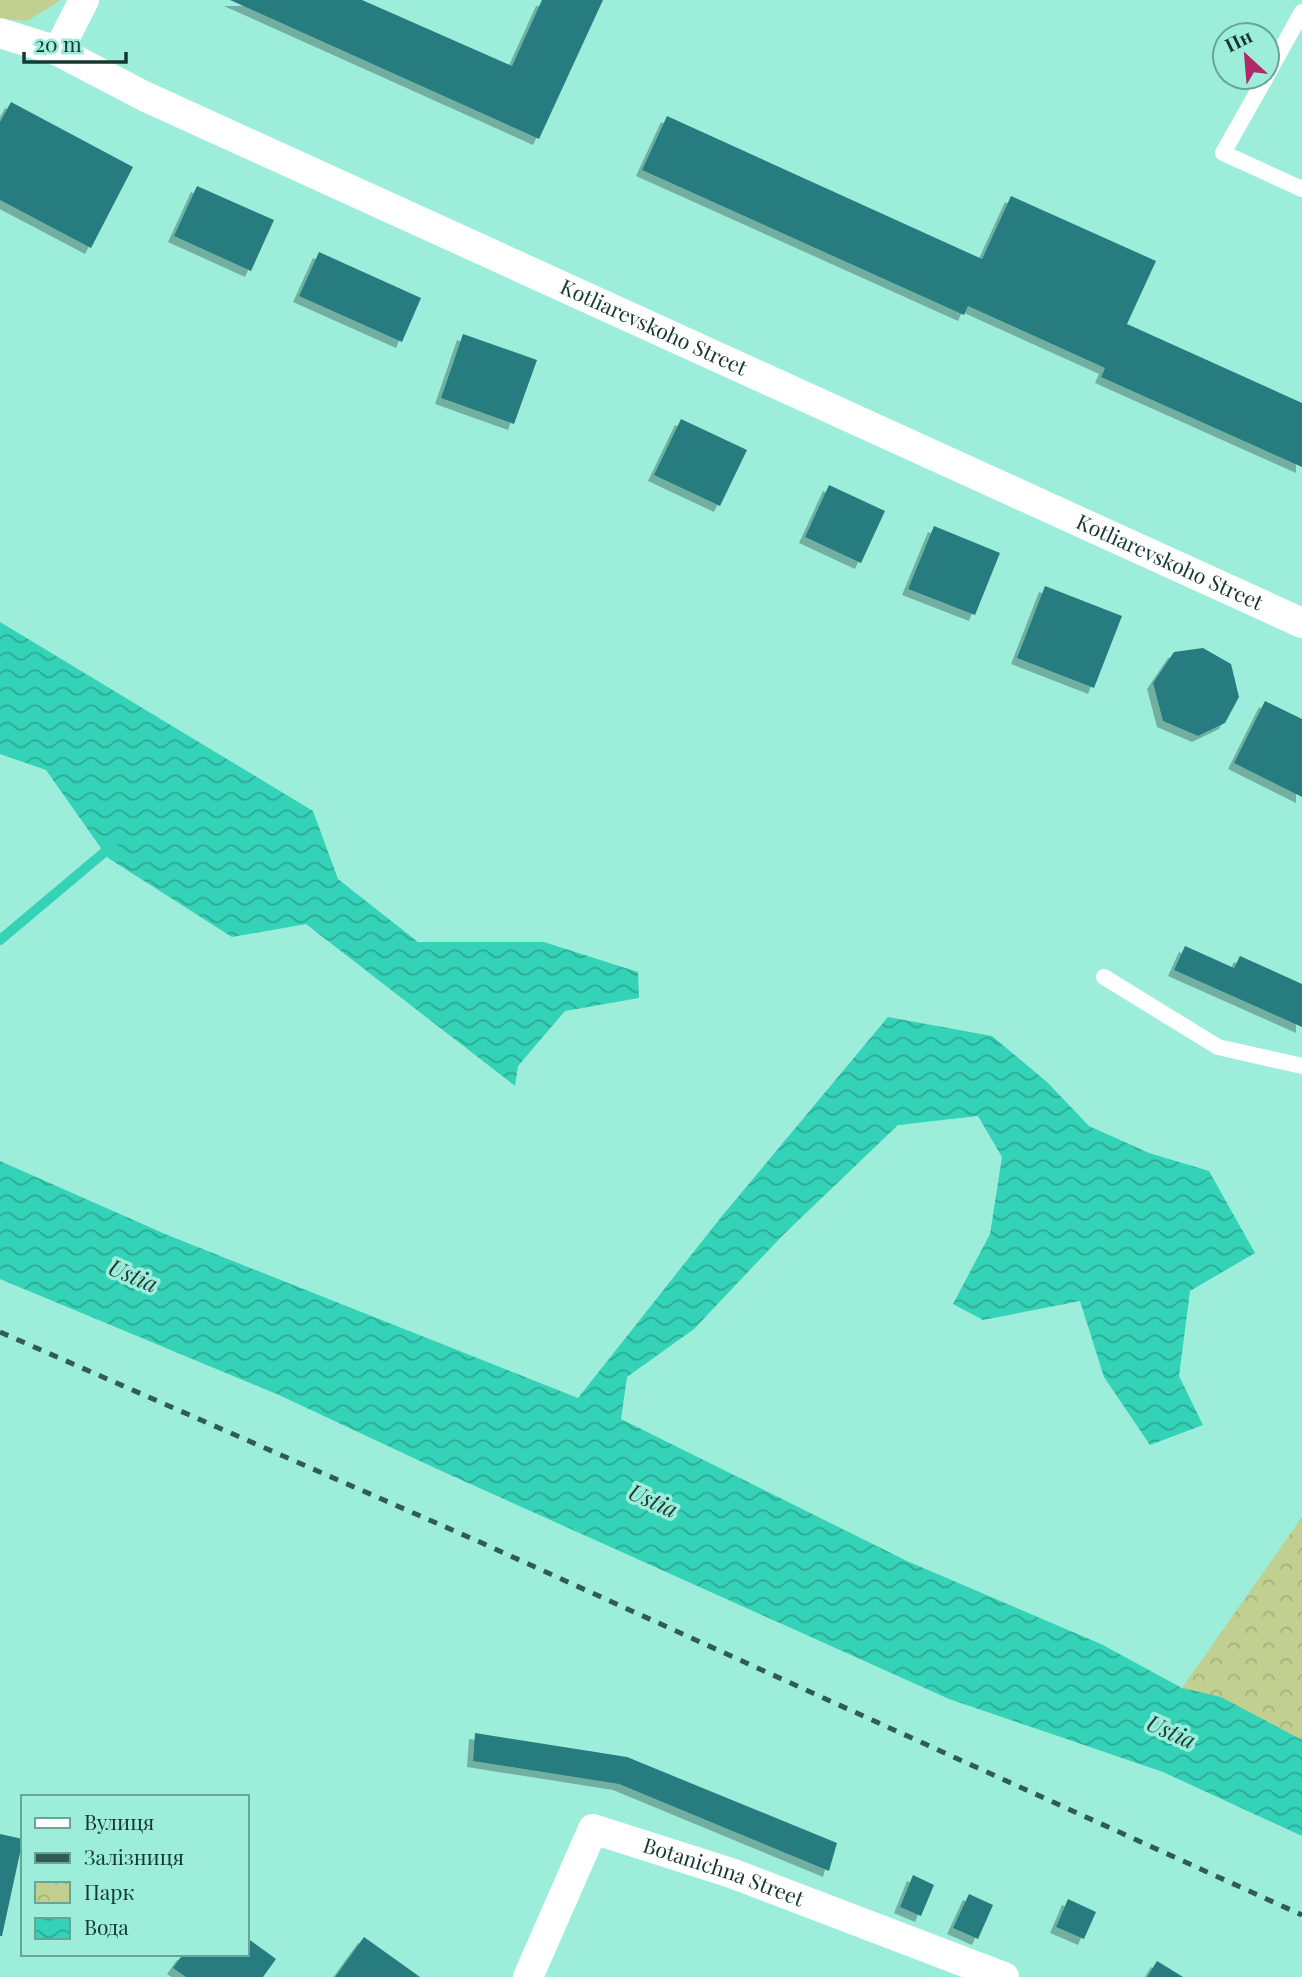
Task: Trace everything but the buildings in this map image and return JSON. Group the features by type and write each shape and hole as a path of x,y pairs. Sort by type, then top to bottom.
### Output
{"street":[{"path":"58,51 84,0"},
{"name":"Kotliarevskoho Street","path":"0,33 58,51 144,96 1302,624"},
{"name":"Botanichna Street","path":"528,1977 593,1829 731,1873 1004,1977"}],"lane":[{"path":"1281,49 1302,12"},
{"path":"1258,91 1223,153 1302,189"},
{"path":"1104,977 1218,1047 1302,1066"}],"green space":[{"path":"0,0 61,0 27,21 0,19"},
{"path":"1302,1517 1302,1740 1182,1688"}],"water":[{"path":"0,622 313,811 338,879 418,942 544,942 638,972 639,998 565,1011 518,1066 515,1086 306,924 232,937 108,858 46,770 0,754"},
{"name":"Ustia","path":"888,1017 992,1036 1047,1082 1089,1126 1149,1153 1209,1171 1255,1253 1190,1291 1179,1376 1203,1425 1150,1445 1104,1377 1080,1301 983,1320 953,1304 990,1234 1002,1157 978,1116 898,1125 782,1236 694,1329 627,1377 621,1419 907,1561 1101,1644 1182,1688 1221,1697 1302,1740 1302,1836 1163,1772 949,1699 437,1469 279,1395 0,1279 0,1161 165,1234 578,1398 722,1216"}],"waterway":[{"path":"0,940 113,845"}],"railway":[{"path":"0,1332 482,1543 1302,1915"}]}
